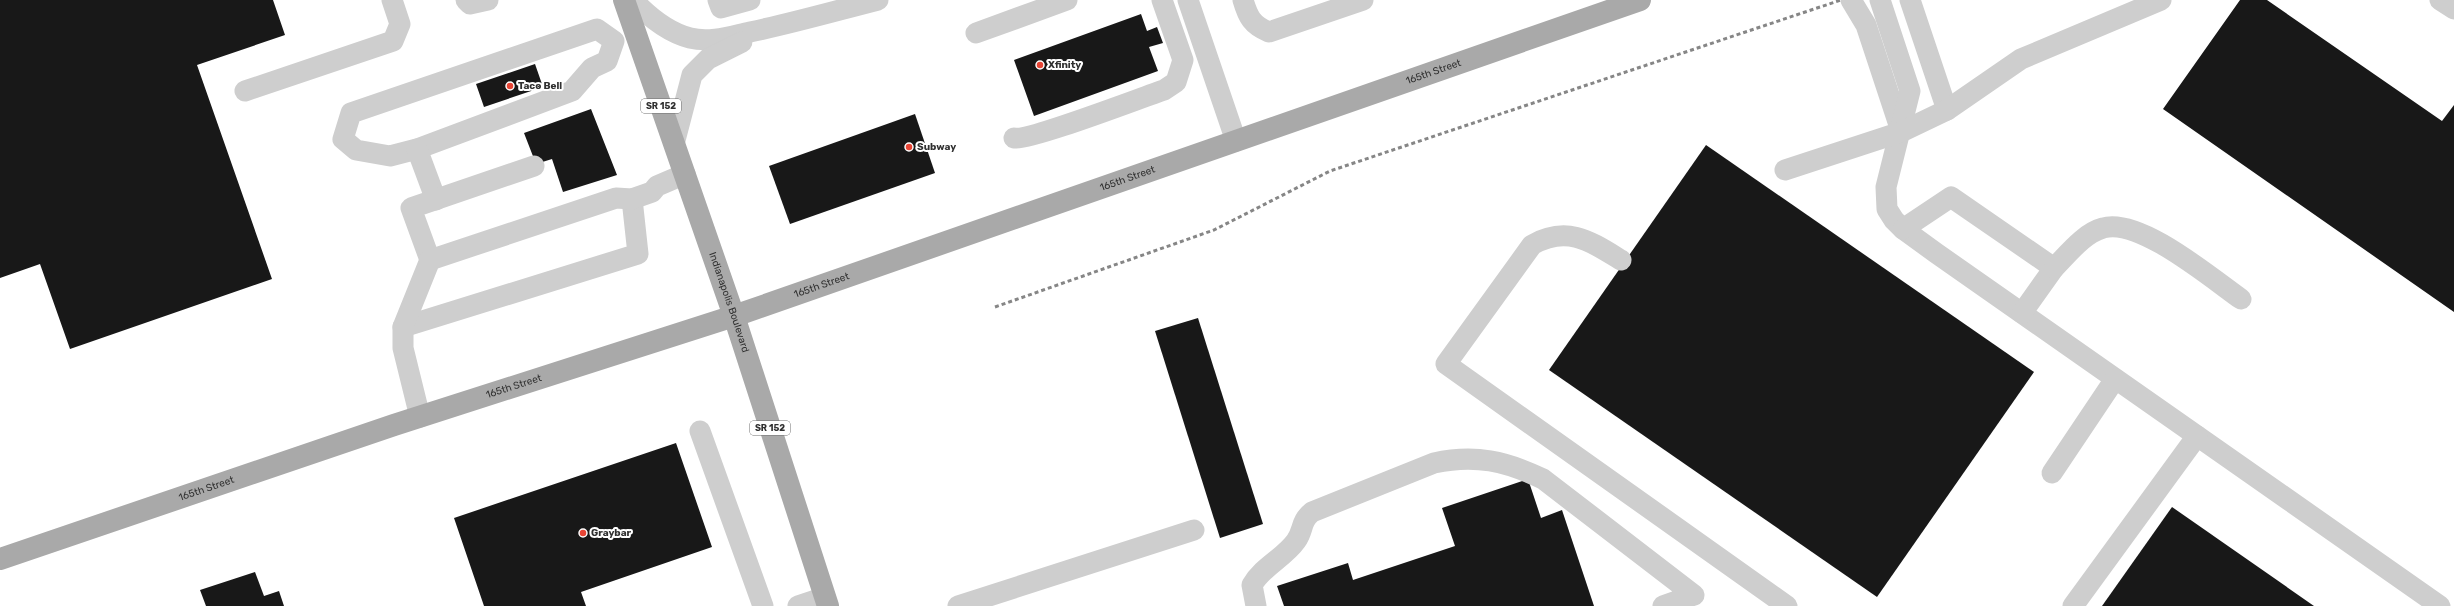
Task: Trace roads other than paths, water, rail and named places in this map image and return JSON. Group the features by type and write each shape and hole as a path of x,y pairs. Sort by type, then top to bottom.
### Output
{"main road":[{"name":"Indianapolis Boulevard","path":"624,0 734,316 827,601"},
{"name":"165th Street","path":"0,559 420,417 734,316 1640,0"}],"street":[{"path":"245,92 393,41 400,24 392,0"},
{"path":"466,0 470,4 488,0"},
{"path":"632,0 645,13 672,32 691,38 711,40 776,27 848,4 878,0"},
{"path":"718,0 721,8 750,0"},
{"path":"976,33 1067,0"},
{"path":"1014,138 1021,140 1164,90 1176,82 1183,60 1162,0"},
{"path":"1188,0 1236,141"},
{"path":"1243,0 1248,17 1257,26 1269,32 1363,0"},
{"path":"1851,0 1866,25 1901,132"},
{"path":"1880,0 1910,91 1901,132 1886,187 1885,198 1887,209 1894,220 1903,229 2115,379 2440,606"},
{"path":"1910,0 1947,110"},
{"path":"1785,170 1901,132 1947,110 2021,59 2161,0"},
{"path":"2440,0 2454,9"},
{"path":"674,144 692,75 708,59 776,27"},
{"path":"597,29 614,41 608,61 592,68 572,91 417,149 390,156 356,150 343,138 351,113 577,34 597,29"},
{"path":"614,41 635,33"},
{"path":"417,149 436,200"},
{"path":"420,417 403,348 403,327 430,260 411,208 534,166"},
{"path":"403,327 638,254 624,198 619,191 646,181 657,186 685,174"},
{"path":"1903,229 1950,197 2054,268"},
{"path":"430,260 624,198"},
{"path":"2022,313 2054,268 2090,234 2103,228 2119,225 2135,229 2153,239 2241,299"},
{"path":"1621,260 1592,243 1574,236 1559,235 1544,238 1532,245 1446,364 1787,606"},
{"path":"2052,473 2115,379"},
{"path":"700,431 763,606"},
{"path":"2073,606 2197,436"},
{"path":"1256,606 1252,585 1257,577 1297,541 1304,519 1312,512 1434,463 1453,459 1471,458 1516,466 1543,479 1694,595 1663,606"},
{"path":"958,606 1194,530"},
{"path":"798,606 827,601"}],"railway":[{"path":"995,307 1214,230 1330,171 1841,0"}],"place":[{"name":"Xfinity","path":"1040,65"},
{"name":"Taco Bell","path":"510,86"},
{"name":"Subway","path":"909,147"},
{"name":"Graybar","path":"583,533"}]}
